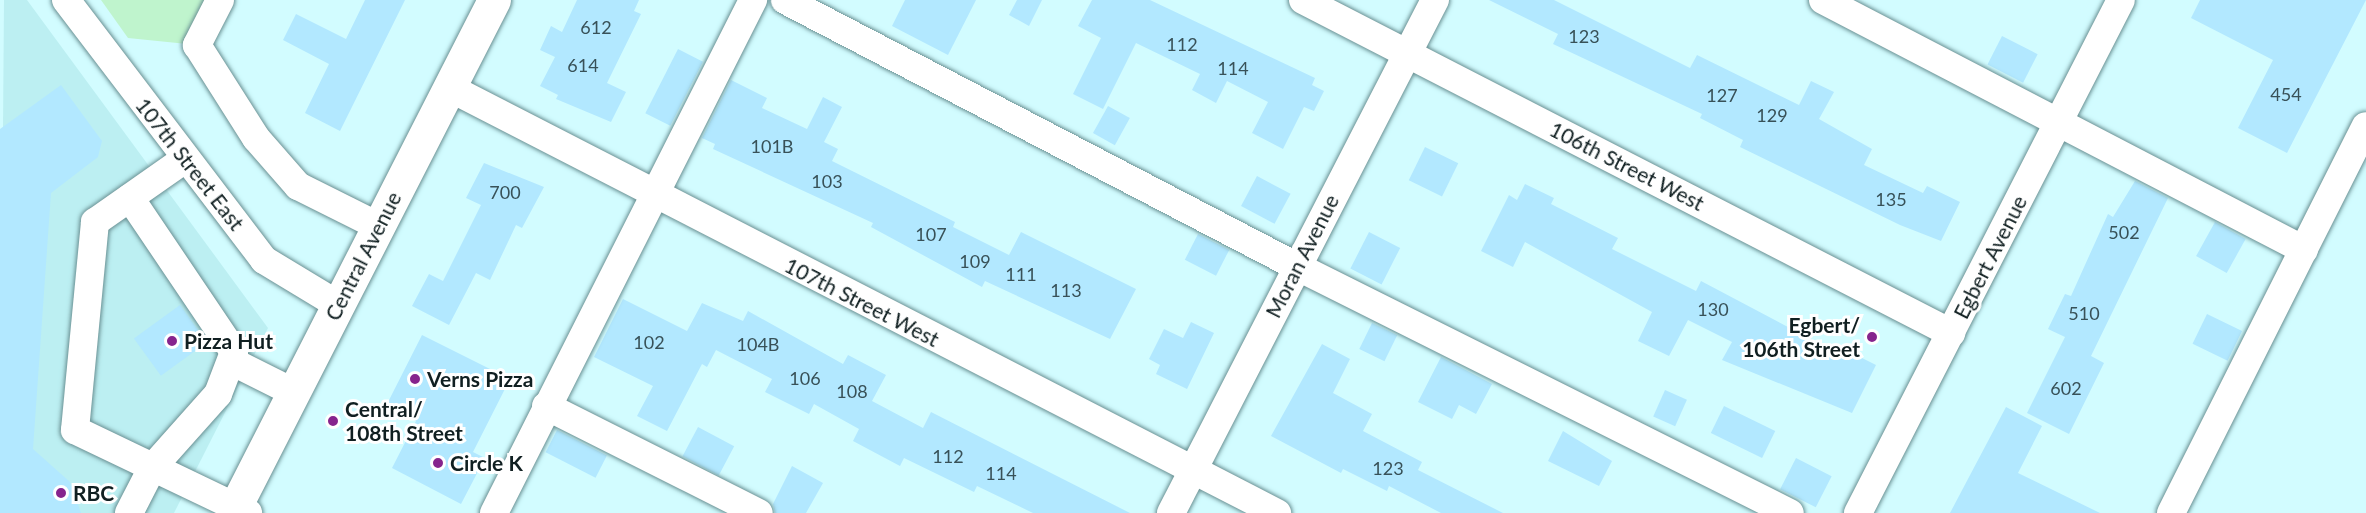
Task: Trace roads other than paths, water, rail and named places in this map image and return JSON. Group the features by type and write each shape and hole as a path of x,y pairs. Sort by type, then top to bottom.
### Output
{"main road":[{"name":"Central Avenue","path":"238,511 337,304 494,0"}],"street":[{"name":"107th Street East","path":"66,0 264,260 337,304"},
{"path":"219,0 197,45 256,138 298,186 378,226"},
{"path":"494,513 546,406 753,0"},
{"path":"785,0 1296,266 1790,513"},
{"name":"106th Street West","path":"1303,0 1951,333"},
{"name":"Moran Avenue","path":"1171,513 1296,266 1435,0"},
{"path":"1823,0 2304,250"},
{"name":"Egbert Avenue","path":"1858,513 2121,0"},
{"name":"107th Street West","path":"450,88 654,197 1277,513"},
{"path":"2171,513 2366,126"},
{"path":"185,159 95,222 75,430 238,511"},
{"path":"129,513 152,468 218,394 233,362 232,343 130,198"},
{"path":"233,362 293,392"},
{"path":"546,406 759,513"}],"place":[{"name":"Egbert/ 106th Street","path":"1872,337"},
{"name":"Pizza Hut","path":"172,341"},
{"name":"Verns Pizza","path":"415,379"},
{"name":"Central/ 108th Street","path":"333,421"},
{"name":"Circle K","path":"438,463"},
{"name":"RBC","path":"61,493"}]}
